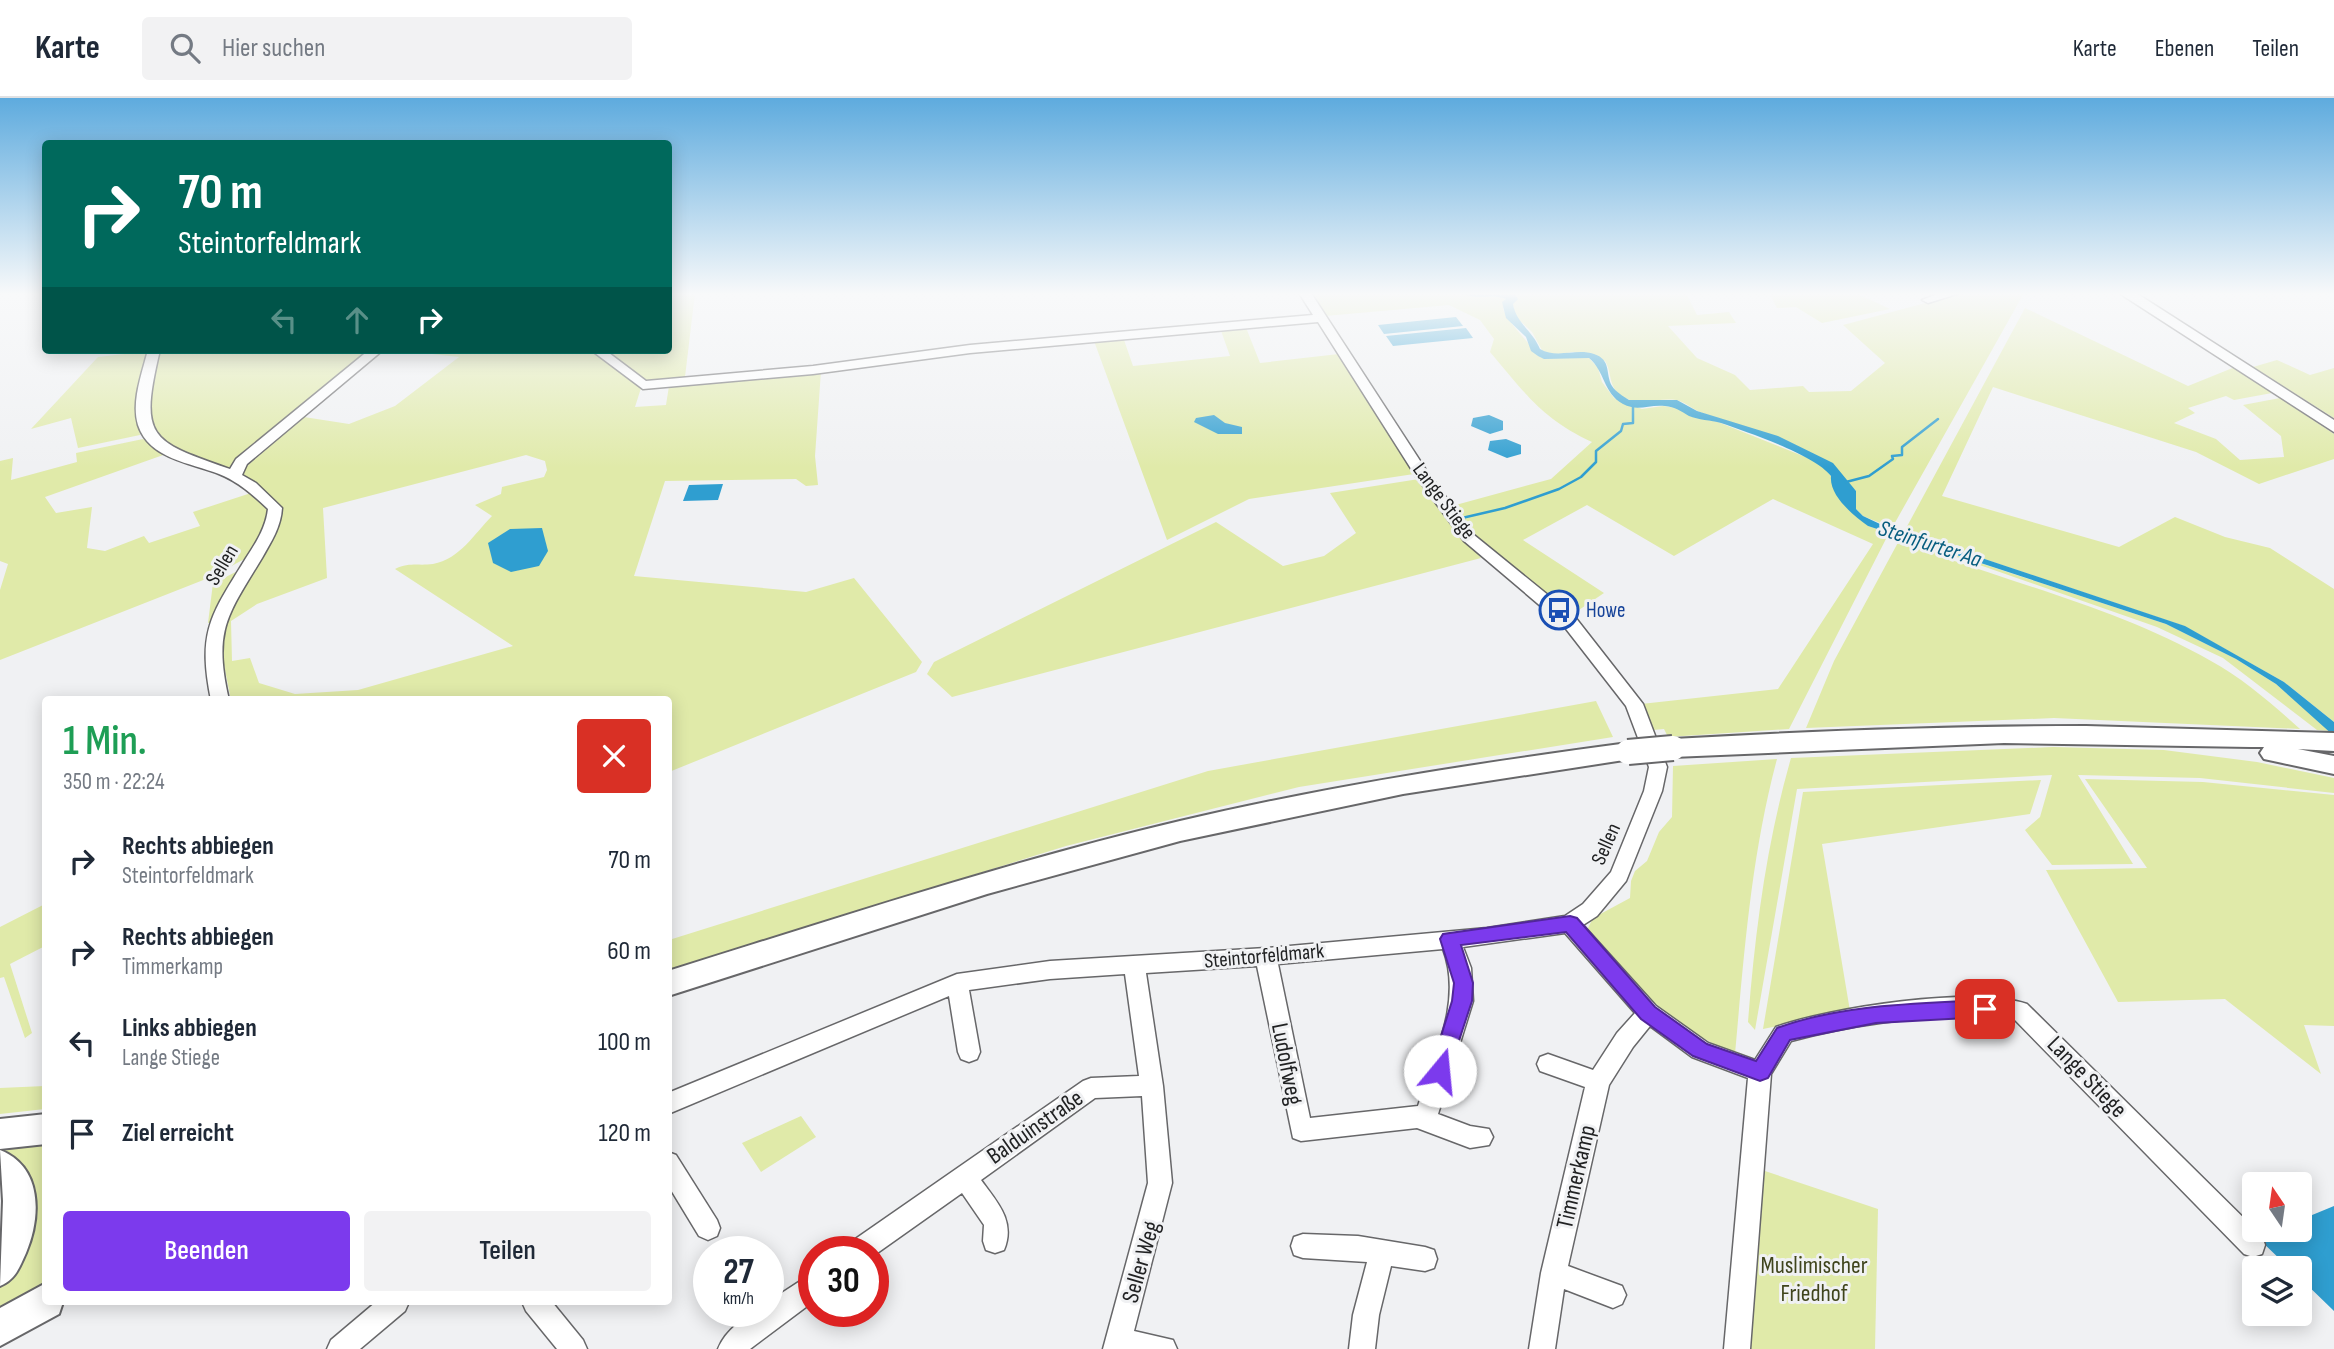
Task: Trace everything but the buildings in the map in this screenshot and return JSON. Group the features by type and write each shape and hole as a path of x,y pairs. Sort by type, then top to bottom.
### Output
{"highway":[{"path":"672,983 990,883 1184,830 1416,782 1628,752 1665,757 1773,741 1816,739 2127,734 2302,749 2334,742"},
{"path":"2302,749 2334,765"},
{"path":"0,1134 42,1129"},
{"path":"0,1166 13,1178 18,1188 21,1212 12,1246 0,1268"},
{"path":"0,1328 42,1303"}],"main road":[{"path":"2217,351 2334,427"}],"street":[{"path":"602,354 643,385 813,370 952,351"},
{"name":"Lange Stiege","path":"1343,351 1422,475 1469,538 1569,621 1634,704 1665,757"},
{"name":"Sellen","path":"154,354 142,390 142,413 148,436 168,453 234,476 264,496 275,508 276,514 271,528 217,620 212,652 219,696"},
{"path":"234,476 241,462 372,354"},
{"name":"Sellen","path":"1570,924 1590,910 1619,876 1665,757"},
{"path":"1570,924 1648,1013 1700,1050 1760,1072"},
{"name":"Steintorfeldmark","path":"672,1102 957,983 1050,970 1266,957 1570,924"},
{"path":"1450,939 1461,968 1462,1001 1425,1121 1470,1137 1481,1137"},
{"name":"Ludolfweg","path":"1266,957 1301,1130 1426,1116"},
{"path":"1134,966 1152,1086"},
{"path":"957,983 969,1052"},
{"name":"Lange Stiege","path":"1737,1349 1760,1072 1784,1034 1813,1025 1876,1014 1962,1009 2019,1010 2253,1245"},
{"name":"Timmerkamp","path":"1542,1349 1554,1273 1598,1082 1625,1040 1648,1013"},
{"path":"1548,1065 1598,1082"},
{"name":"Balduinstraße","path":"881,1236 1091,1088 1152,1086"},
{"name":"Seller Weg","path":"1152,1086 1160,1183 1117,1345 1164,1349"},
{"path":"672,1170 708,1228"},
{"name":"Balduinstraße","path":"964,1176 996,1222 995,1241"},
{"path":"1303,1246 1382,1251 1425,1259"},
{"path":"1362,1349 1366,1314 1382,1251"},
{"path":"1554,1273 1613,1296"},
{"path":"731,1349 748,1332 798,1296"},
{"path":"340,1349 392,1305"},
{"path":"537,1305 574,1349"}],"green space":[{"path":"688,351 685,377 646,383 608,354"},
{"path":"1098,351 1128,351 1133,366 1230,356 1228,351 1255,351 1260,363 1339,354 1414,474 1249,499 1167,540"},
{"path":"1535,351 1538,356 1589,358 1598,368 1602,382 1614,398 1642,409 1663,406 1678,408 1690,416 1718,422 1813,460 1825,468 1868,526 1889,533 1789,729 1668,737 1664,729 1653,730 1641,704 1778,689 1873,544 1773,499 1674,556 1587,505 1523,540 1604,593 1570,616 1474,538 1452,506 1551,479 1592,442 1559,424 1547,414 1490,352"},
{"path":"1691,351 1697,358 1735,375 1750,390 1803,386 1809,392 1851,391 1885,363 1872,351 1991,351 1892,528 1863,516 1856,509 1856,491 1838,475 1802,451 1700,412 1679,401 1669,399 1640,402 1626,398 1613,386 1605,361 1573,352 1555,355 1543,352"},
{"path":"2002,351 2116,351 2188,386 2235,367 2272,393 2234,400 2226,396 2188,408 2195,413 2174,423 2216,439 2240,460 2284,457 2281,436 2243,405 2280,398 2334,434 2334,459 2259,484 2196,452 1993,387 1942,496 2119,547 2175,517 2225,537 2270,548 2334,589 2334,722 2284,682 2184,626 1904,532"},
{"path":"149,354 139,393 140,435 78,448 71,418 31,429 98,357"},
{"path":"159,354 375,354 227,469 178,450 152,434 148,401"},
{"path":"432,354 596,354 641,388 635,407 666,405 669,386 821,371 815,456 818,485 806,486 796,479 665,481 634,576 806,592 854,578 922,662 916,672 672,771 672,696 230,696 224,665 221,622 208,623 213,583 249,564 266,549 278,527 282,511 240,472 304,417 349,424 395,406 459,357","holes":["526,455 545,461 547,470 544,477 502,487 501,494 475,505 492,516 466,545 451,557 433,564 395,569 513,646 358,690 295,694 259,683 250,658 232,661 231,621 257,604 327,578 323,508"]},
{"path":"2277,360 2310,375 2334,368 2334,418 2253,367"},
{"path":"143,439 166,454 45,497 56,513 92,507 87,548 105,551 144,536 149,543 200,526 193,512 251,493 265,504 271,515 250,556 211,577 0,660 0,590 8,564 0,561 0,461 13,458 11,480 77,462 76,453"},
{"path":"1419,479 1481,558 952,697 927,674 934,662 1216,522 1283,566 1324,556 1356,533 1330,493"},
{"path":"1901,537 2166,624 2236,659 2276,684 2330,731 2317,730 2223,658 2157,627 1948,554 1946,558 2081,603 2180,644 2235,676 2300,729 2054,718 1806,728 1834,661"},
{"path":"1596,701 1613,737 1299,787 1066,846 672,969 672,939 1208,771"},
{"path":"2053,747 2164,750 2257,762 2334,778 2334,793 2200,778 2078,775 2133,864 2052,865 2025,830 2040,817 2052,775 1797,789 1755,1030 1748,1022 1758,922 1768,856 1791,758"},
{"path":"1777,759 1755,869 1735,1054 1710,1042 1670,1016 1637,986 1587,930 1593,918 1630,898 1631,881 1635,871 1647,861 1659,832 1672,817 1673,766"},
{"path":"2085,779 2203,782 2334,795 2334,1026 2304,1025 2321,1074 2225,999 2118,1002 2046,870 2147,868"},
{"path":"2041,780 2030,814 1822,844 1850,1011 1763,1029 1803,792"},
{"path":"42,906 42,948 10,964 32,1033 25,1038 4,977 0,978 0,927"},
{"path":"42,1086 42,1109 0,1114 0,1088"},
{"path":"801,1116 816,1137 761,1172 742,1143"},
{"path":"42,1138 42,1297 0,1322 0,1282 10,1265 14,1165 0,1155 0,1143"},
{"name":"Muslimischer Friedhof","path":"1762,1170 1878,1209 1875,1349 1745,1349"}],"water":[{"name":"Steinfurter Aa","path":"1532,351 1594,354 1606,364 1612,386 1629,400 1677,400 1697,411 1778,436 1833,463 1856,491 1856,509 1863,516 1880,524 2185,626 2284,682 2334,722 2334,736 2276,684 2236,659 2166,624 1868,526 1838,498 1831,483 1831,476 1796,452 1721,423 1693,417 1672,407 1639,408 1623,404 1612,394 1589,358 1544,359"},
{"path":"1214,415 1225,423 1242,427 1242,434 1218,434 1194,422 1196,418"},
{"path":"1489,415 1503,421 1503,430 1490,434 1471,426 1473,418"},
{"path":"1506,439 1521,445 1521,454 1507,458 1488,450 1490,441"},
{"path":"723,484 718,500 683,501 689,485"},
{"path":"542,528 548,551 539,566 511,572 493,563 488,543 510,529"},
{"path":"2334,1206 2334,1311 2312,1290 2312,1256 2277,1256 2262,1242 2312,1242 2312,1215"}],"waterway":[{"path":"1462,518 1505,508 1559,489 1581,477 1596,462 1596,451 1621,431 1623,424 1633,423 1633,406"},
{"path":"1846,482 1869,476 1893,459 1892,456 1902,455 1902,447 1938,419"}],"place":[{"name":"Howe","path":"1559,610"}],"route":[{"path":"1440,1071 1462,1001 1464,983 1450,939 1570,924 1648,1013 1700,1050 1760,1072 1784,1034 1813,1025 1876,1014 1985,1009"}]}
